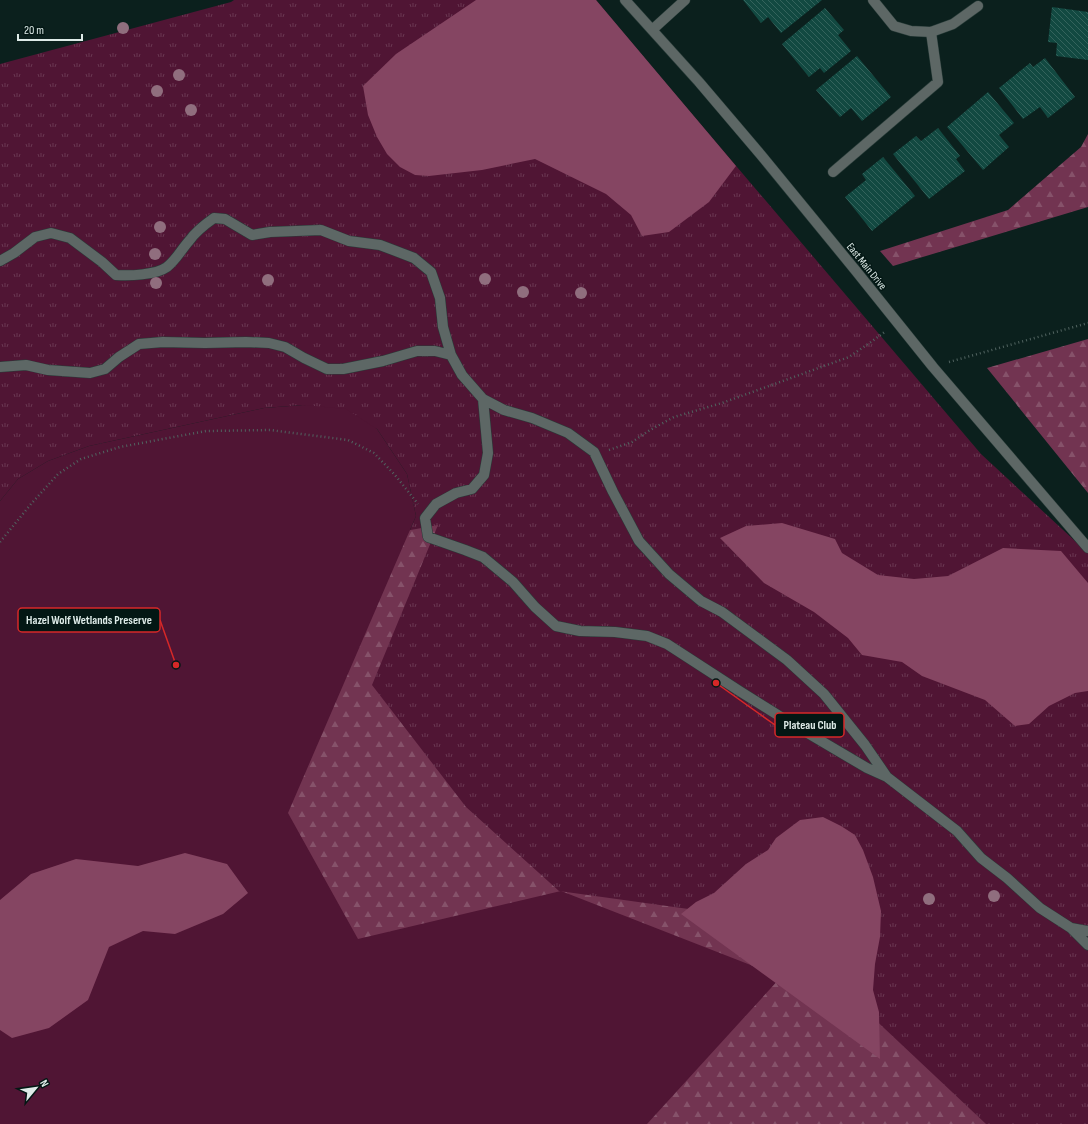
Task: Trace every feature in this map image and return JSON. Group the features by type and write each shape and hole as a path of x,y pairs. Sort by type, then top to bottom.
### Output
{"street":[{"path":"652,30 685,0"},
{"path":"873,0 894,26 911,31 931,32 953,24 978,6"},
{"name":"East Main Drive","path":"630,1 652,30 699,82 761,155 933,367 1088,548"},
{"path":"833,172 938,82 931,32"},
{"path":"0,261 36,237 51,233 70,238 102,262 116,275 127,276 151,273 166,268 199,229 214,218 225,219 252,235 270,232 321,230 349,241 380,245 414,258 432,272 440,298 443,327 451,355 462,375 483,399 504,410 532,418 568,433 594,452 639,541 669,574 702,601 722,612 787,660 824,694 865,745 888,777"},
{"path":"0,367 26,365 48,370 90,373 105,369 119,357 140,344 162,342 269,343 285,347 327,369 343,369 383,361 417,351 435,351 451,355"},
{"path":"483,399 488,453 484,475 472,489 456,492 436,504 425,518 428,537 483,557 513,582 535,607 556,626 580,631 615,632 647,636 667,644 789,722 866,768 888,777 957,831 981,858 1007,878 1040,908 1071,928 1088,945"},
{"path":"1071,928 1088,931"}],"path":[{"path":"605,451 632,442 674,417 722,403 849,357 872,342 897,322"},
{"path":"933,367 1088,323"},
{"path":"0,542 58,474 81,459 120,447 206,431 270,430 348,440 374,453 395,475 422,509"}],"green space":[{"path":"234,0 596,0 981,454 1088,553 1088,1124 647,1124 358,939 288,813 416,516 407,474 377,429 303,405 264,408 89,446 48,461 18,479 0,501 0,64"},
{"path":"1088,134 1088,207 893,266 880,251 1008,210 1081,147"},
{"path":"1088,339 1088,493 987,368"},
{"path":"303,405 346,409 377,429 407,474 416,516 288,813 358,939 561,891 781,977 647,1124 0,1124 0,501 18,479 48,461 89,446 264,408"},
{"path":"438,525 372,685 466,807 559,891 703,911 867,1012 986,1124 0,1124 0,653 263,557"}],"shaded area":[{"path":"476,0 596,0 736,166 709,202 669,232 642,236 631,215 606,194 535,159 482,170 429,176 415,175 400,167 387,154 377,137 368,115 363,86 396,54"},
{"path":"782,523 835,539 842,553 878,575 914,579 948,576 1003,548 1061,551 1088,583 1088,691 1075,693 1049,706 1029,724 1015,726 985,700 922,676 902,662 862,655 848,638 814,612 764,583 720,538 746,526"},
{"path":"823,817 855,835 863,850 873,877 881,911 880,937 875,964 873,990 879,1012 880,1059 681,914 696,902 714,893 746,864 768,850 776,838 800,820"},
{"path":"185,853 227,864 248,893 223,914 175,934 143,931 109,947 88,1000 49,1028 12,1038 0,1030 0,900 31,874 76,859 138,866"}],"building":[{"path":"743,0 822,0 781,33 768,17 761,23"},
{"path":"1052,7 1088,12 1088,60 1056,56 1057,43 1048,42"},
{"path":"825,8 844,30 838,35 851,51 824,73 820,68 809,77 782,44"},
{"path":"857,56 891,97 862,121 851,108 840,117 816,90"},
{"path":"1045,58 1075,97 1048,118 1040,107 1023,119 999,88 1030,63 1033,67"},
{"path":"988,92 1014,123 999,135 1009,147 983,170 947,127"},
{"path":"938,128 960,156 956,159 965,171 929,199 893,154 916,136 921,141"},
{"path":"883,157 915,196 872,231 845,197 866,180 862,174"}],"place":[{"name":"Hazel Wolf Wetlands Preserve","path":"176,665"},
{"name":"Plateau Club","path":"716,683"}]}
